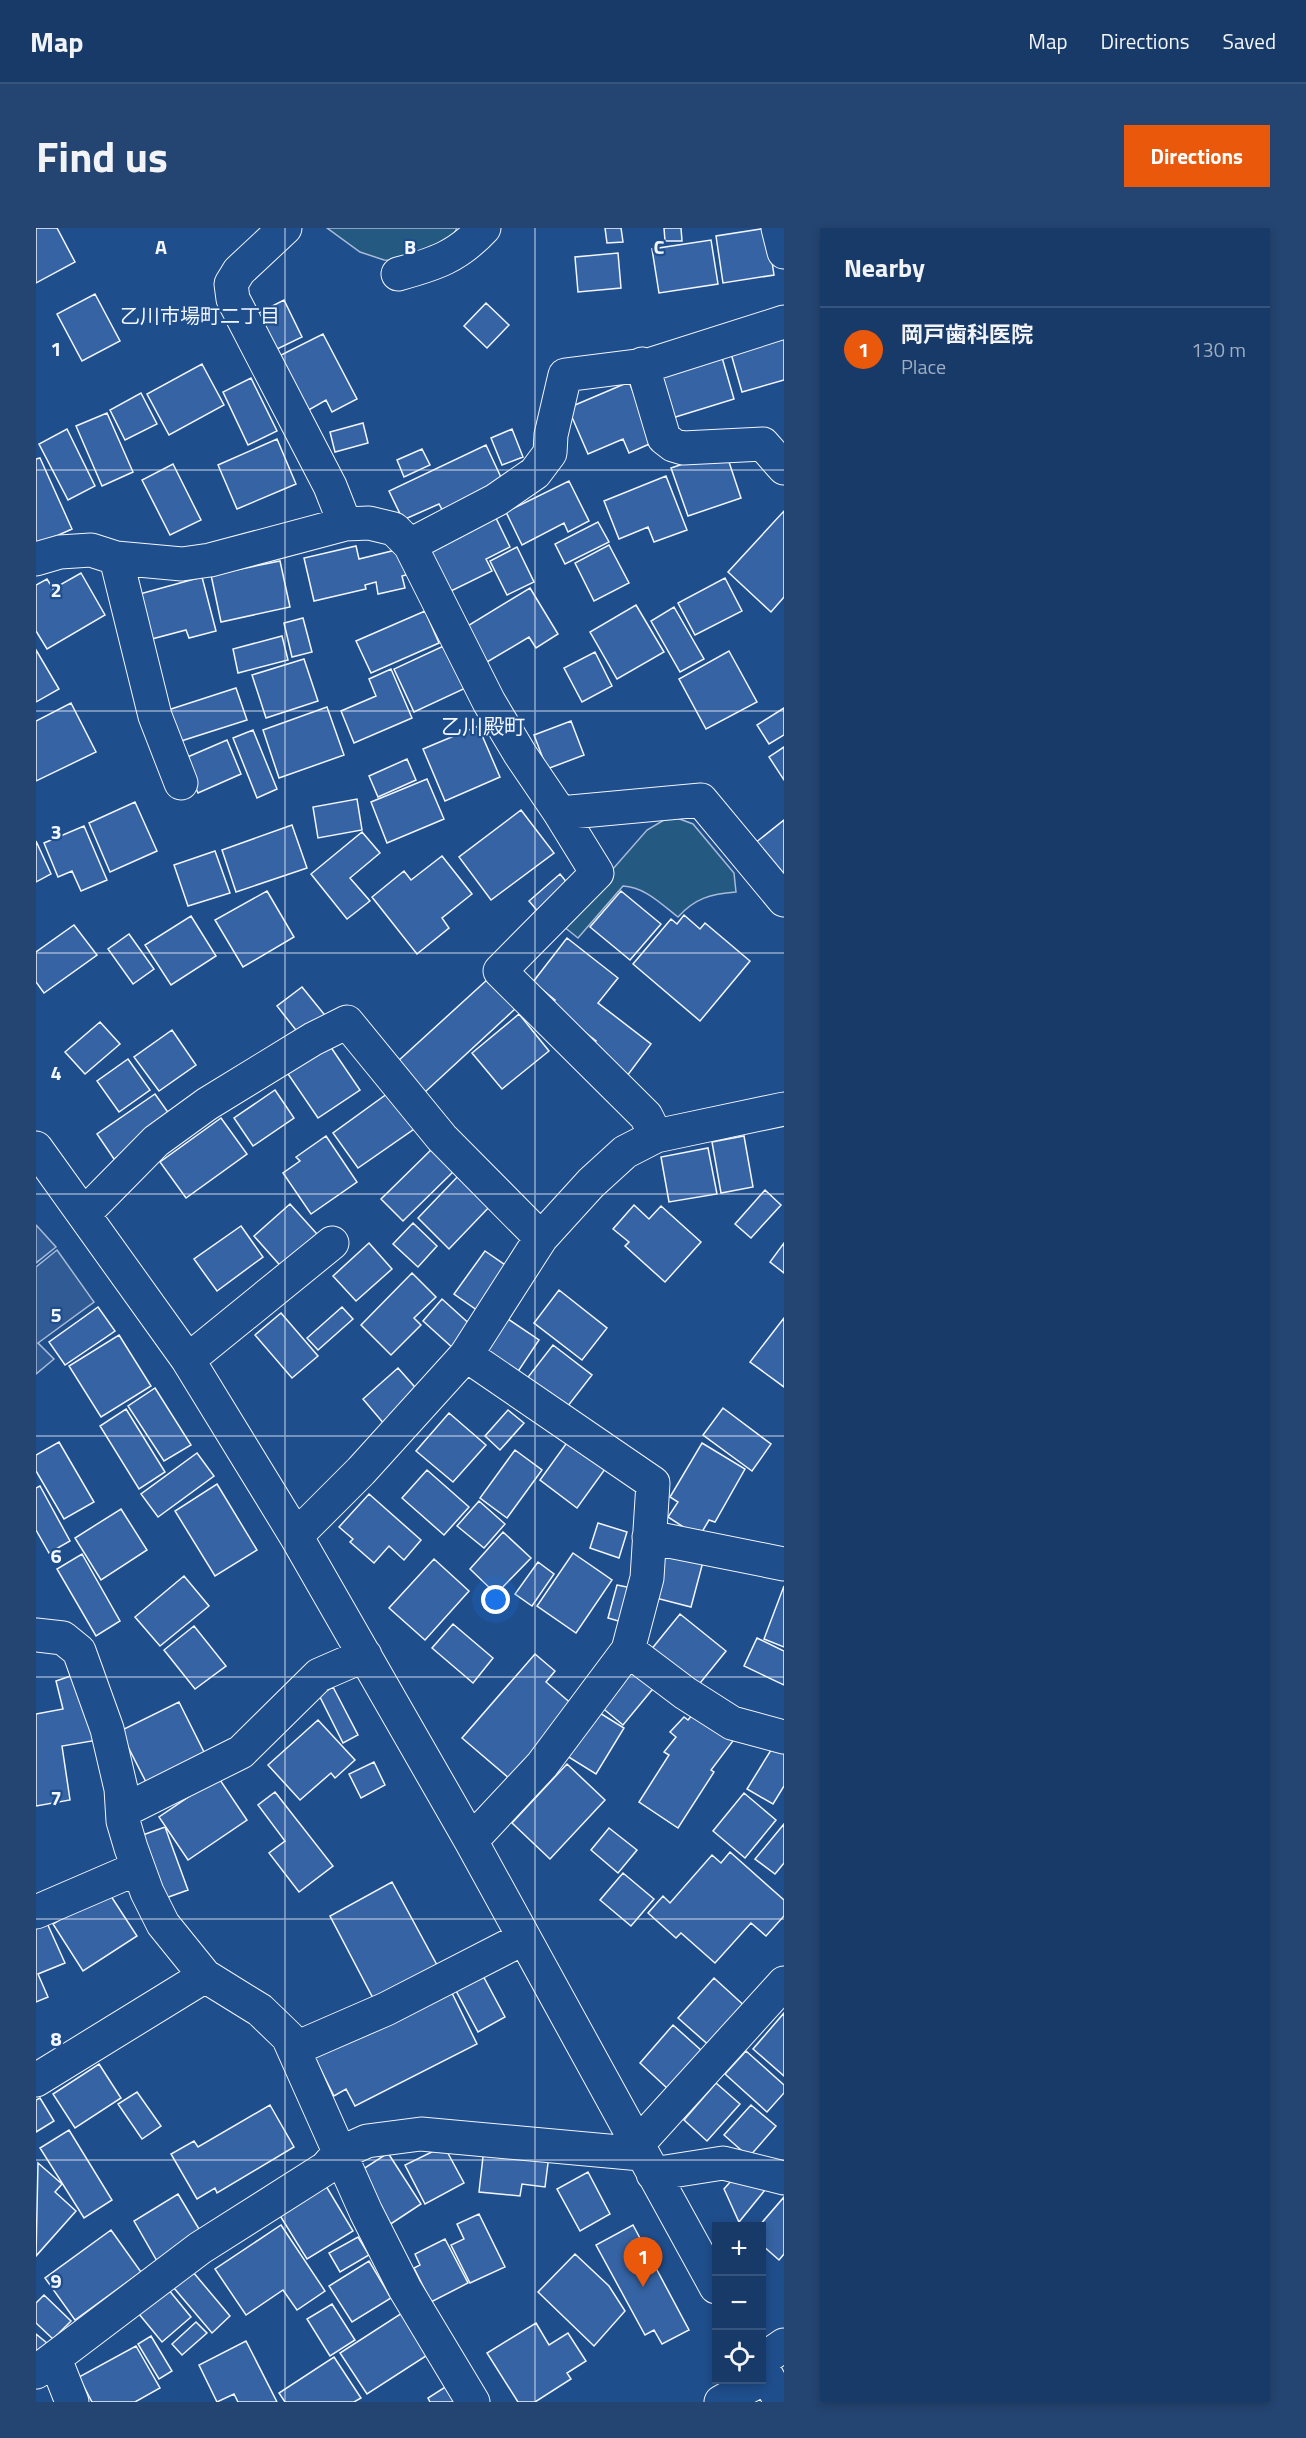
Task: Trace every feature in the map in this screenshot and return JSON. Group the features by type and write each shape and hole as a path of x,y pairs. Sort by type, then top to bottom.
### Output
{"street":[{"path":"285,228 239,271 231,284 233,299 330,486 345,524"},
{"path":"398,274 440,262 467,246 484,228"},
{"path":"778,228 784,252"},
{"path":"410,545 496,500 535,473 550,453 564,375 652,364 784,322"},
{"path":"642,364 664,438 673,445 683,448 763,444 784,468"},
{"path":"36,559 60,552 91,550 116,558 182,564 210,560 345,524 369,523 394,529 410,545 489,702 597,873 500,971 646,1116 656,1136"},
{"path":"116,558 155,716 181,783"},
{"path":"560,813 701,800 784,900"},
{"path":"84,1214 156,1141 207,1104 347,1022 442,1138 541,1238"},
{"path":"296,1536 361,1471 466,1355 541,1238 591,1183 625,1152 656,1136 784,1109"},
{"path":"36,1148 188,1360 296,1536 471,1840 712,2278"},
{"path":"188,1360 332,1243"},
{"path":"466,1355 653,1482 647,1578 628,1650 542,1765 471,1840"},
{"path":"649,1537 784,1564"},
{"path":"36,1635 63,1638 79,1651 107,1729 123,1811 138,1868 163,1924 205,1976 260,2010 288,2037 338,2154 405,2289 473,2402"},
{"path":"628,1650 685,1693 732,1723 784,1737"},
{"path":"123,1811 241,1752 319,1675 365,1655"},
{"path":"36,1912 138,1868"},
{"path":"294,2049 386,2009 524,1938"},
{"path":"36,2080 205,1976"},
{"path":"644,2157 784,1983"},
{"path":"72,2402 46,2365 200,2248 326,2168 338,2154 367,2141 421,2134 723,2163 784,2178"},
{"path":"766,2375 784,2345"},
{"path":"721,2402 753,2384"}],"shaded area":[{"path":"327,228 457,228 450,241 407,261 384,260 360,252"},
{"path":"677,818 693,824 734,873 736,892 719,894 697,901 678,917 646,893 623,886 578,938 563,926 647,830 664,820"},
{"path":"36,1225 56,1247 36,1263"},
{"path":"57,1250 94,1302 38,1343 54,1359 36,1374 36,1267"}],"building":[{"path":"36,228 57,228 75,262 36,283"},
{"path":"605,228 621,228 623,242 607,243"},
{"path":"664,228 681,228 682,241 665,241"},
{"path":"767,228 774,275 723,283 716,236"},
{"path":"711,240 718,284 659,293 652,249"},
{"path":"618,253 621,288 578,292 575,257"},
{"path":"95,294 120,341 82,361 57,314"},
{"path":"284,300 302,337 269,353 251,317"},
{"path":"486,303 509,325 487,348 464,326"},
{"path":"323,334 357,399 332,412 326,400 307,411 279,356"},
{"path":"784,335 784,380 742,392 730,350"},
{"path":"721,354 734,399 669,419 656,374"},
{"path":"202,364 224,405 169,435 147,394"},
{"path":"251,378 277,431 248,445 223,392"},
{"path":"629,382 654,442 629,453 623,439 588,454 568,408"},
{"path":"141,393 157,424 125,440 110,410"},
{"path":"107,413 133,472 102,486 76,426"},
{"path":"363,423 368,443 335,452 330,432"},
{"path":"67,429 95,486 68,500 39,444"},
{"path":"512,429 523,457 502,465 491,438"},
{"path":"277,439 296,484 237,509 218,465"},
{"path":"486,445 505,486 445,515 439,504 403,520 389,491"},
{"path":"422,449 430,465 404,477 397,460"},
{"path":"725,450 741,498 688,516 671,468"},
{"path":"40,458 72,529 36,545 36,459"},
{"path":"173,464 201,520 170,535 142,480"},
{"path":"666,476 687,530 654,542 648,527 619,539 604,501"},
{"path":"569,481 589,521 568,532 564,523 522,545 506,512"},
{"path":"784,511 784,597 771,612 728,572"},
{"path":"494,514 510,547 486,559 492,571 447,593 425,548"},
{"path":"598,522 609,542 565,564 555,544"},
{"path":"609,545 629,583 594,601 575,563"},
{"path":"356,546 359,559 400,549 406,575 402,576 405,588 378,594 376,582 365,585 366,589 314,601 304,558"},
{"path":"517,547 534,582 507,595 490,561"},
{"path":"280,561 290,607 221,622 211,575"},
{"path":"81,573 105,615 47,649 36,631 36,585 47,579 53,589"},
{"path":"202,577 216,631 189,638 186,630 148,640 136,595"},
{"path":"725,578 742,611 695,635 678,603"},
{"path":"530,588 558,634 536,648 529,637 482,665 461,630"},
{"path":"636,605 664,652 617,679 590,632"},
{"path":"674,607 704,659 680,672 651,621"},
{"path":"425,611 439,643 371,673 356,641"},
{"path":"303,618 312,652 292,657 284,623"},
{"path":"282,636 288,660 238,673 233,649"},
{"path":"450,643 470,686 414,712 394,669"},
{"path":"36,650 59,689 36,702"},
{"path":"729,651 757,702 706,729 679,679"},
{"path":"595,652 612,686 582,702 564,668"},
{"path":"304,659 318,701 266,718 252,675"},
{"path":"391,669 412,718 354,743 341,711 376,696 369,679"},
{"path":"236,688 247,720 178,742 168,710"},
{"path":"71,703 96,752 36,781 36,721"},
{"path":"327,707 344,755 279,778 263,730"},
{"path":"784,708 784,735 769,744 757,725"},
{"path":"571,721 584,755 547,769 534,735"},
{"path":"478,726 500,777 445,801 423,749"},
{"path":"253,730 277,789 257,798 233,738"},
{"path":"227,740 241,774 198,793 183,759"},
{"path":"784,747 784,780 769,757"},
{"path":"407,759 416,780 378,797 369,776"},
{"path":"427,779 444,819 387,843 371,802"},
{"path":"357,799 362,830 318,838 313,807"},
{"path":"135,802 157,851 110,872 89,823"},
{"path":"521,810 554,853 491,900 459,857"},
{"path":"784,820 784,880 755,843"},
{"path":"292,825 307,868 236,892 222,850"},
{"path":"84,826 107,880 81,891 72,871 58,877 44,843"},
{"path":"362,832 380,853 350,878 370,901 347,919 311,874"},
{"path":"36,841 51,874 36,882"},
{"path":"215,851 230,893 188,906 174,865"},
{"path":"442,856 472,894 442,918 449,928 417,954 372,897 404,871 411,880"},
{"path":"560,874 572,889 541,915 529,901"},
{"path":"267,891 294,937 243,967 215,920"},
{"path":"621,891 661,924 630,960 590,927"},
{"path":"684,915 700,929 705,923 750,961 700,1021 633,964 671,919 677,924"},
{"path":"191,916 216,956 171,985 145,945"},
{"path":"74,925 97,955 44,993 36,982 36,952"},
{"path":"129,934 154,969 133,984 108,949"},
{"path":"567,938 618,978 598,1003 651,1044 627,1076 591,1048 596,1041 550,1005 555,1000 533,982"},
{"path":"488,979 515,1009 425,1092 397,1062"},
{"path":"302,987 328,1019 303,1039 277,1006"},
{"path":"519,1014 549,1051 502,1089 472,1053"},
{"path":"100,1022 120,1044 85,1074 65,1052"},
{"path":"172,1030 196,1065 159,1091 134,1057"},
{"path":"328,1043 360,1090 318,1118 286,1071"},
{"path":"128,1059 150,1090 119,1112 97,1081"},
{"path":"275,1090 294,1118 253,1146 234,1118"},
{"path":"391,1091 417,1127 358,1168 333,1133"},
{"path":"155,1094 172,1118 114,1159 97,1134"},
{"path":"221,1118 247,1154 186,1198 160,1162"},
{"path":"326,1136 357,1182 311,1214 283,1173 300,1161 296,1157"},
{"path":"744,1136 753,1187 721,1193 712,1142"},
{"path":"434,1147 456,1169 403,1221 381,1199"},
{"path":"708,1148 717,1194 669,1202 661,1157"},
{"path":"462,1172 493,1203 449,1249 418,1218"},
{"path":"765,1190 781,1205 751,1238 735,1224"},
{"path":"290,1204 317,1234 286,1272 254,1236"},
{"path":"634,1205 649,1219 661,1206 701,1242 665,1282 625,1246 629,1242 613,1229"},
{"path":"413,1223 437,1246 418,1267 393,1244"},
{"path":"241,1226 263,1257 217,1291 194,1259"},
{"path":"369,1243 392,1269 356,1301 333,1276"},
{"path":"784,1243 784,1273 770,1262"},
{"path":"485,1251 514,1271 484,1315 454,1294"},
{"path":"412,1273 436,1297 414,1318 421,1325 391,1355 361,1325"},
{"path":"559,1290 607,1328 582,1360 534,1323"},
{"path":"442,1299 473,1327 454,1349 423,1321"},
{"path":"98,1307 115,1331 65,1365 49,1342"},
{"path":"342,1307 353,1319 318,1350 307,1338"},
{"path":"281,1313 318,1356 292,1378 255,1335"},
{"path":"505,1317 539,1340 511,1382 477,1358"},
{"path":"784,1318 784,1387 750,1362"},
{"path":"119,1335 151,1386 101,1417 69,1366"},
{"path":"553,1345 592,1375 564,1411 525,1381"},
{"path":"398,1368 421,1394 385,1425 363,1399"},
{"path":"155,1388 191,1445 164,1461 128,1406"},
{"path":"723,1408 771,1444 752,1471 703,1435"},
{"path":"126,1409 165,1472 139,1489 100,1426"},
{"path":"508,1410 524,1423 500,1450 485,1436"},
{"path":"449,1413 486,1445 453,1482 416,1451"},
{"path":"571,1437 608,1465 577,1508 540,1480"},
{"path":"59,1442 94,1502 64,1519 36,1471 36,1455"},
{"path":"702,1443 745,1469 715,1522 709,1520 699,1537 668,1517 678,1502 670,1497"},
{"path":"515,1450 542,1470 507,1518 480,1498"},
{"path":"197,1453 214,1476 158,1517 141,1494"},
{"path":"427,1470 469,1507 444,1535 402,1498"},
{"path":"217,1484 257,1550 215,1576 175,1511"},
{"path":"40,1486 70,1541 49,1553 36,1530 36,1488"},
{"path":"369,1494 421,1540 404,1560 389,1546 374,1563 350,1542 353,1539 339,1527"},
{"path":"479,1501 505,1524 484,1548 457,1526"},
{"path":"121,1509 147,1550 101,1580 75,1538"},
{"path":"598,1523 627,1532 619,1558 590,1548"},
{"path":"503,1532 531,1558 496,1594 470,1569"},
{"path":"666,1548 704,1558 691,1607 652,1597"},
{"path":"573,1553 612,1580 576,1633 537,1606"},
{"path":"82,1554 120,1621 96,1636 57,1569"},
{"path":"434,1559 469,1591 425,1640 389,1608"},
{"path":"538,1562 554,1574 532,1606 515,1594"},
{"path":"184,1576 209,1606 160,1646 135,1617"},
{"path":"617,1585 637,1589 629,1624 608,1618"},
{"path":"784,1586 784,1647 764,1639"},
{"path":"680,1614 726,1651 692,1693 646,1656"},
{"path":"453,1624 493,1658 473,1683 432,1648"},
{"path":"194,1626 226,1666 195,1689 164,1650"},
{"path":"757,1638 784,1651 784,1685 744,1666"},
{"path":"535,1654 555,1671 546,1682 573,1705 510,1779 462,1738"},
{"path":"634,1666 656,1685 623,1725 600,1706"},
{"path":"82,1672 98,1740 62,1746 70,1800 36,1806 36,1714 63,1709 56,1681"},
{"path":"333,1687 358,1735 343,1743 319,1695"},
{"path":"179,1702 205,1754 147,1784 120,1731"},
{"path":"698,1708 736,1737 711,1770 714,1772 678,1828 639,1802 669,1755 664,1752 676,1737 670,1732 684,1717 688,1720"},
{"path":"595,1710 624,1728 596,1774 567,1756"},
{"path":"318,1720 355,1760 335,1778 331,1773 300,1800 268,1765"},
{"path":"776,1742 784,1747 784,1786 773,1804 747,1789"},
{"path":"374,1762 385,1785 361,1798 349,1774"},
{"path":"567,1764 605,1800 550,1859 512,1823"},
{"path":"218,1777 247,1820 188,1860 159,1817"},
{"path":"275,1792 333,1866 299,1892 269,1853 285,1841 258,1805"},
{"path":"744,1793 776,1820 745,1858 713,1831"},
{"path":"784,1824 784,1863 775,1874 755,1859"},
{"path":"165,1827 188,1890 163,1899 140,1836"},
{"path":"609,1828 637,1850 618,1873 591,1850"},
{"path":"730,1852 784,1900 784,1916 766,1936 751,1923 715,1963 681,1933 676,1938 648,1913 663,1896 670,1903 712,1855 721,1863"},
{"path":"623,1873 654,1899 631,1926 600,1900"},
{"path":"392,1882 437,1965 374,2000 330,1916"},
{"path":"107,1890 137,1936 83,1971 53,1924"},
{"path":"47,1923 65,1963 38,1974 48,1997 36,2002 36,1928"},
{"path":"481,1972 505,2017 478,2032 454,1987"},
{"path":"714,1978 748,2009 712,2048 678,2018"},
{"path":"450,1989 477,2044 355,2106 346,2089 334,2096 315,2058"},
{"path":"784,2013 784,2076 753,2049"},
{"path":"673,2025 702,2051 668,2089 640,2063"},
{"path":"746,2051 784,2085 784,2093 767,2112 725,2074"},
{"path":"99,2064 121,2098 75,2128 53,2094"},
{"path":"716,2083 740,2104 707,2141 684,2120"},
{"path":"137,2092 161,2126 142,2139 118,2104"},
{"path":"40,2098 54,2121 36,2132 36,2100"},
{"path":"270,2105 294,2147 217,2193 215,2188 197,2199 171,2154 194,2141 198,2147"},
{"path":"751,2105 776,2126 749,2157 724,2135"},
{"path":"69,2130 112,2200 84,2218 40,2148"},
{"path":"444,2146 464,2183 425,2204 405,2165"},
{"path":"484,2148 549,2155 545,2187 522,2184 520,2196 479,2192"},
{"path":"388,2153 421,2204 386,2227 363,2169"},
{"path":"38,2163 62,2184 55,2192 76,2211 36,2256"},
{"path":"588,2172 610,2214 580,2231 557,2189"},
{"path":"732,2180 765,2190 739,2222 724,2189"},
{"path":"326,2186 353,2231 307,2259 279,2214"},
{"path":"178,2194 202,2234 157,2261 134,2221"},
{"path":"784,2197 784,2254 779,2260 766,2249 766,2222 762,2222"},
{"path":"479,2214 505,2267 470,2283 451,2245 464,2239 457,2224"},
{"path":"281,2225 325,2291 297,2310 283,2290 246,2315 215,2269"},
{"path":"633,2225 689,2330 662,2344 654,2330 645,2335 596,2245"},
{"path":"111,2230 141,2272 75,2320 45,2278"},
{"path":"358,2237 369,2255 340,2272 329,2253"},
{"path":"445,2239 468,2283 431,2302 414,2268 420,2265 415,2254"},
{"path":"575,2254 609,2286 625,2311 594,2346 538,2292"},
{"path":"369,2261 391,2298 352,2322 329,2286"},
{"path":"193,2272 230,2316 212,2333 174,2288"},
{"path":"168,2289 191,2317 162,2342 139,2314"},
{"path":"44,2295 71,2321 53,2339 36,2323 36,2303"},
{"path":"332,2304 355,2340 330,2356 307,2319"},
{"path":"402,2313 429,2354 367,2394 340,2353"},
{"path":"196,2322 207,2333 182,2355 172,2344"},
{"path":"536,2323 549,2345 568,2333 586,2361 567,2373 571,2379 535,2402 518,2402 487,2353"},
{"path":"36,2334 47,2343 36,2355"},
{"path":"151,2336 172,2371 159,2379 138,2344"},
{"path":"246,2341 277,2402 238,2402 234,2394 217,2402 199,2365"},
{"path":"136,2346 160,2388 135,2402 92,2402 79,2377"},
{"path":"334,2357 361,2398 354,2402 285,2402 279,2393"},
{"path":"453,2382 465,2402 430,2402 428,2398"}],"place":[{"name":"岡戸歯科医院","path":"643,2287"}],"district":[{"name":"乙川市場町二丁目","path":"200,315"},
{"name":"乙川殿町","path":"483,726"}]}
